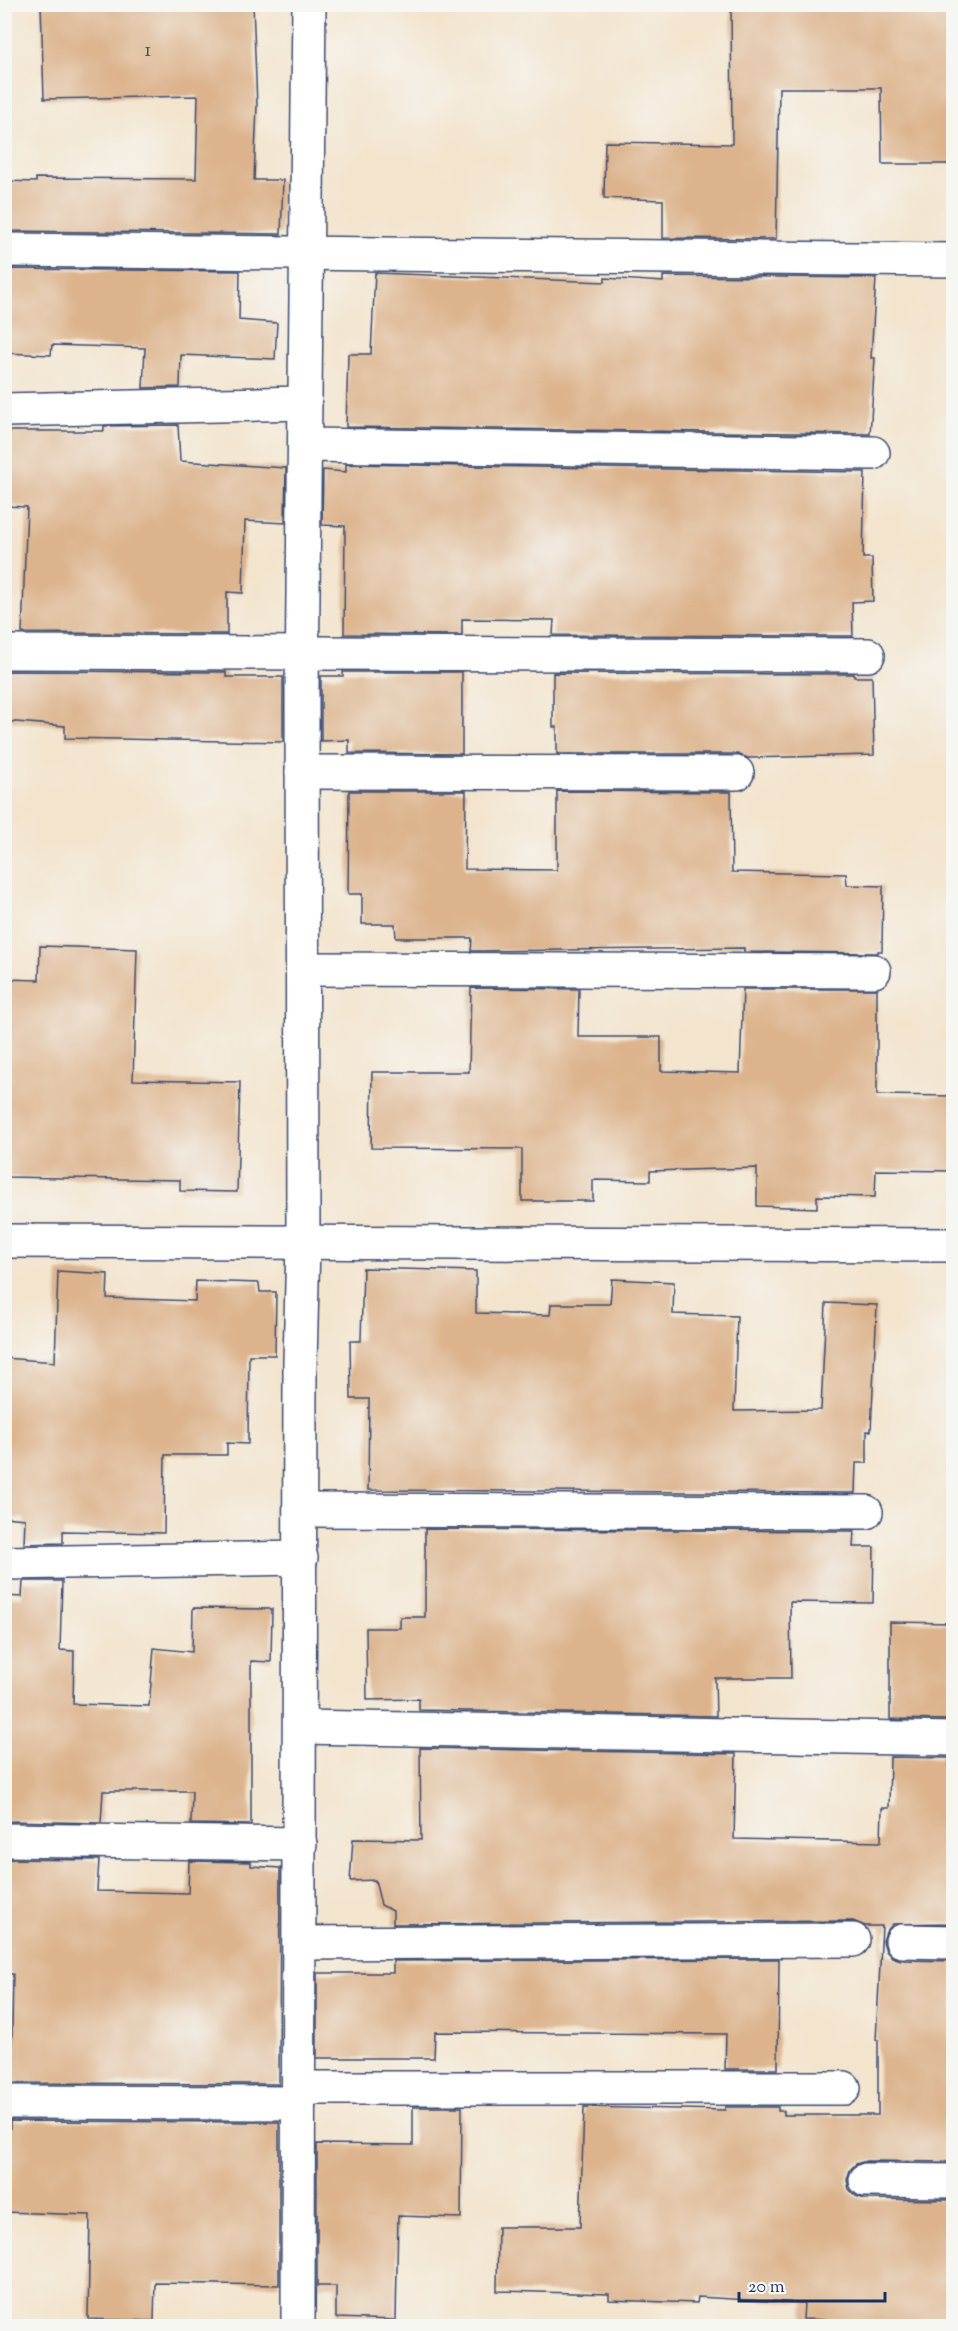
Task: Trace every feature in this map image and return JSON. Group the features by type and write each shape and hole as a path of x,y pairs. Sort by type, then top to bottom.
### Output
{"street":[{"path":"298,2326 303,1243 302,652 309,4"},
{"path":"4,250 307,251 954,260"},
{"path":"4,410 305,403"},
{"path":"304,445 873,453"},
{"path":"4,652 868,655"},
{"path":"302,772 737,773"},
{"path":"303,969 874,971"},
{"path":"4,1241 954,1245"},
{"path":"301,1510 866,1512"},
{"path":"4,1563 301,1558"},
{"path":"301,1727 954,1738"},
{"path":"4,1840 300,1844"},
{"path":"299,1943 853,1940"},
{"path":"902,1941 954,1941"},
{"path":"4,2102 844,2088"},
{"path":"866,2180 954,2181"}],"building":[{"path":"41,4 253,4 257,105 254,180 283,180 281,234 4,231 4,181 36,182 36,178 196,179 198,96 44,99"},
{"path":"731,4 954,4 954,164 882,164 881,88 779,88 776,239 663,238 663,200 604,198 605,142 732,144"},
{"path":"4,269 240,271 239,320 277,323 275,359 181,355 180,387 143,388 145,348 52,345 51,355 4,353"},
{"path":"375,273 605,282 605,278 663,282 663,276 876,278 871,358 875,358 870,434 346,427 348,354 371,354"},
{"path":"178,425 180,461 286,468 285,523 245,521 243,593 227,592 227,634 22,633 27,507 4,506 4,431 104,431 104,426"},
{"path":"346,464 865,472 863,558 872,558 873,601 852,602 853,636 553,635 554,620 462,619 462,635 344,634 345,526 322,525 323,470 346,472"},
{"path":"4,671 226,672 226,677 283,677 283,742 65,738 65,726 4,721"},
{"path":"343,672 462,672 462,754 349,753 349,740 321,741 321,676 343,676"},
{"path":"553,673 854,674 854,677 872,677 874,755 748,758 737,754 557,754 557,727 553,727"},
{"path":"349,791 466,791 465,869 557,870 557,791 731,792 732,872 846,874 847,885 883,886 882,951 878,953 744,952 744,948 471,951 472,938 396,938 395,924 362,924 362,894 348,894"},
{"path":"40,946 137,949 133,1080 240,1082 237,1192 180,1191 180,1180 4,1177 4,979 39,980"},
{"path":"471,988 579,989 578,1037 661,1037 661,1071 740,1073 743,989 877,989 877,1095 954,1096 954,1171 876,1170 875,1197 817,1196 817,1208 757,1206 757,1168 650,1171 650,1181 593,1180 593,1201 522,1201 522,1149 371,1148 372,1072 469,1072"},
{"path":"363,1268 476,1271 476,1313 550,1315 551,1304 610,1304 612,1279 674,1282 673,1314 737,1316 734,1411 821,1410 826,1303 877,1305 871,1431 867,1431 867,1463 856,1463 855,1493 368,1490 369,1399 351,1399 350,1341 361,1341"},
{"path":"58,1271 108,1274 107,1298 195,1301 196,1281 259,1283 260,1292 276,1292 275,1355 249,1355 248,1444 227,1443 227,1455 165,1455 164,1533 63,1531 63,1543 24,1544 25,1519 4,1517 4,1358 55,1362"},
{"path":"425,1529 854,1531 853,1547 874,1547 873,1603 790,1602 791,1678 715,1678 716,1716 419,1710 419,1699 367,1700 366,1628 400,1628 400,1617 425,1617"},
{"path":"23,1581 62,1581 60,1650 74,1651 73,1704 149,1706 154,1648 192,1652 193,1608 272,1609 271,1662 251,1661 251,1825 191,1824 192,1791 103,1791 101,1823 4,1821 4,1596 22,1597"},
{"path":"890,1622 954,1623 951,1720 890,1719"},
{"path":"420,1748 736,1754 734,1839 881,1842 882,1808 889,1808 890,1757 949,1758 949,1767 954,1767 954,1923 893,1924 886,1932 883,1941 886,1951 892,1957 901,1960 954,1961 954,2162 866,2161 856,2164 850,2170 847,2180 849,2189 856,2196 865,2199 954,2200 954,2326 878,2326 878,2322 803,2319 804,2303 698,2297 697,2303 609,2300 609,2294 497,2291 498,2227 580,2227 584,2107 725,2110 725,2107 778,2107 778,2111 784,2111 784,2115 878,2115 878,2040 876,2040 882,1926 865,1926 853,1921 393,1924 393,1911 381,1905 375,1880 350,1881 353,1839 421,1840"},
{"path":"4,1859 99,1860 97,1891 188,1893 189,1861 251,1862 251,1866 280,1868 279,2084 11,2083 13,1974 4,1974"},
{"path":"779,1959 778,2069 725,2069 726,2034 435,2032 434,2058 317,2058 317,1973 393,1973 393,1961"},
{"path":"413,2107 462,2107 461,2218 398,2216 396,2320 336,2318 336,2286 317,2286 317,2144 413,2145"},
{"path":"10,2121 279,2122 279,2285 155,2283 154,2321 88,2319 90,2215 4,2212 4,2128 10,2128"}]}
